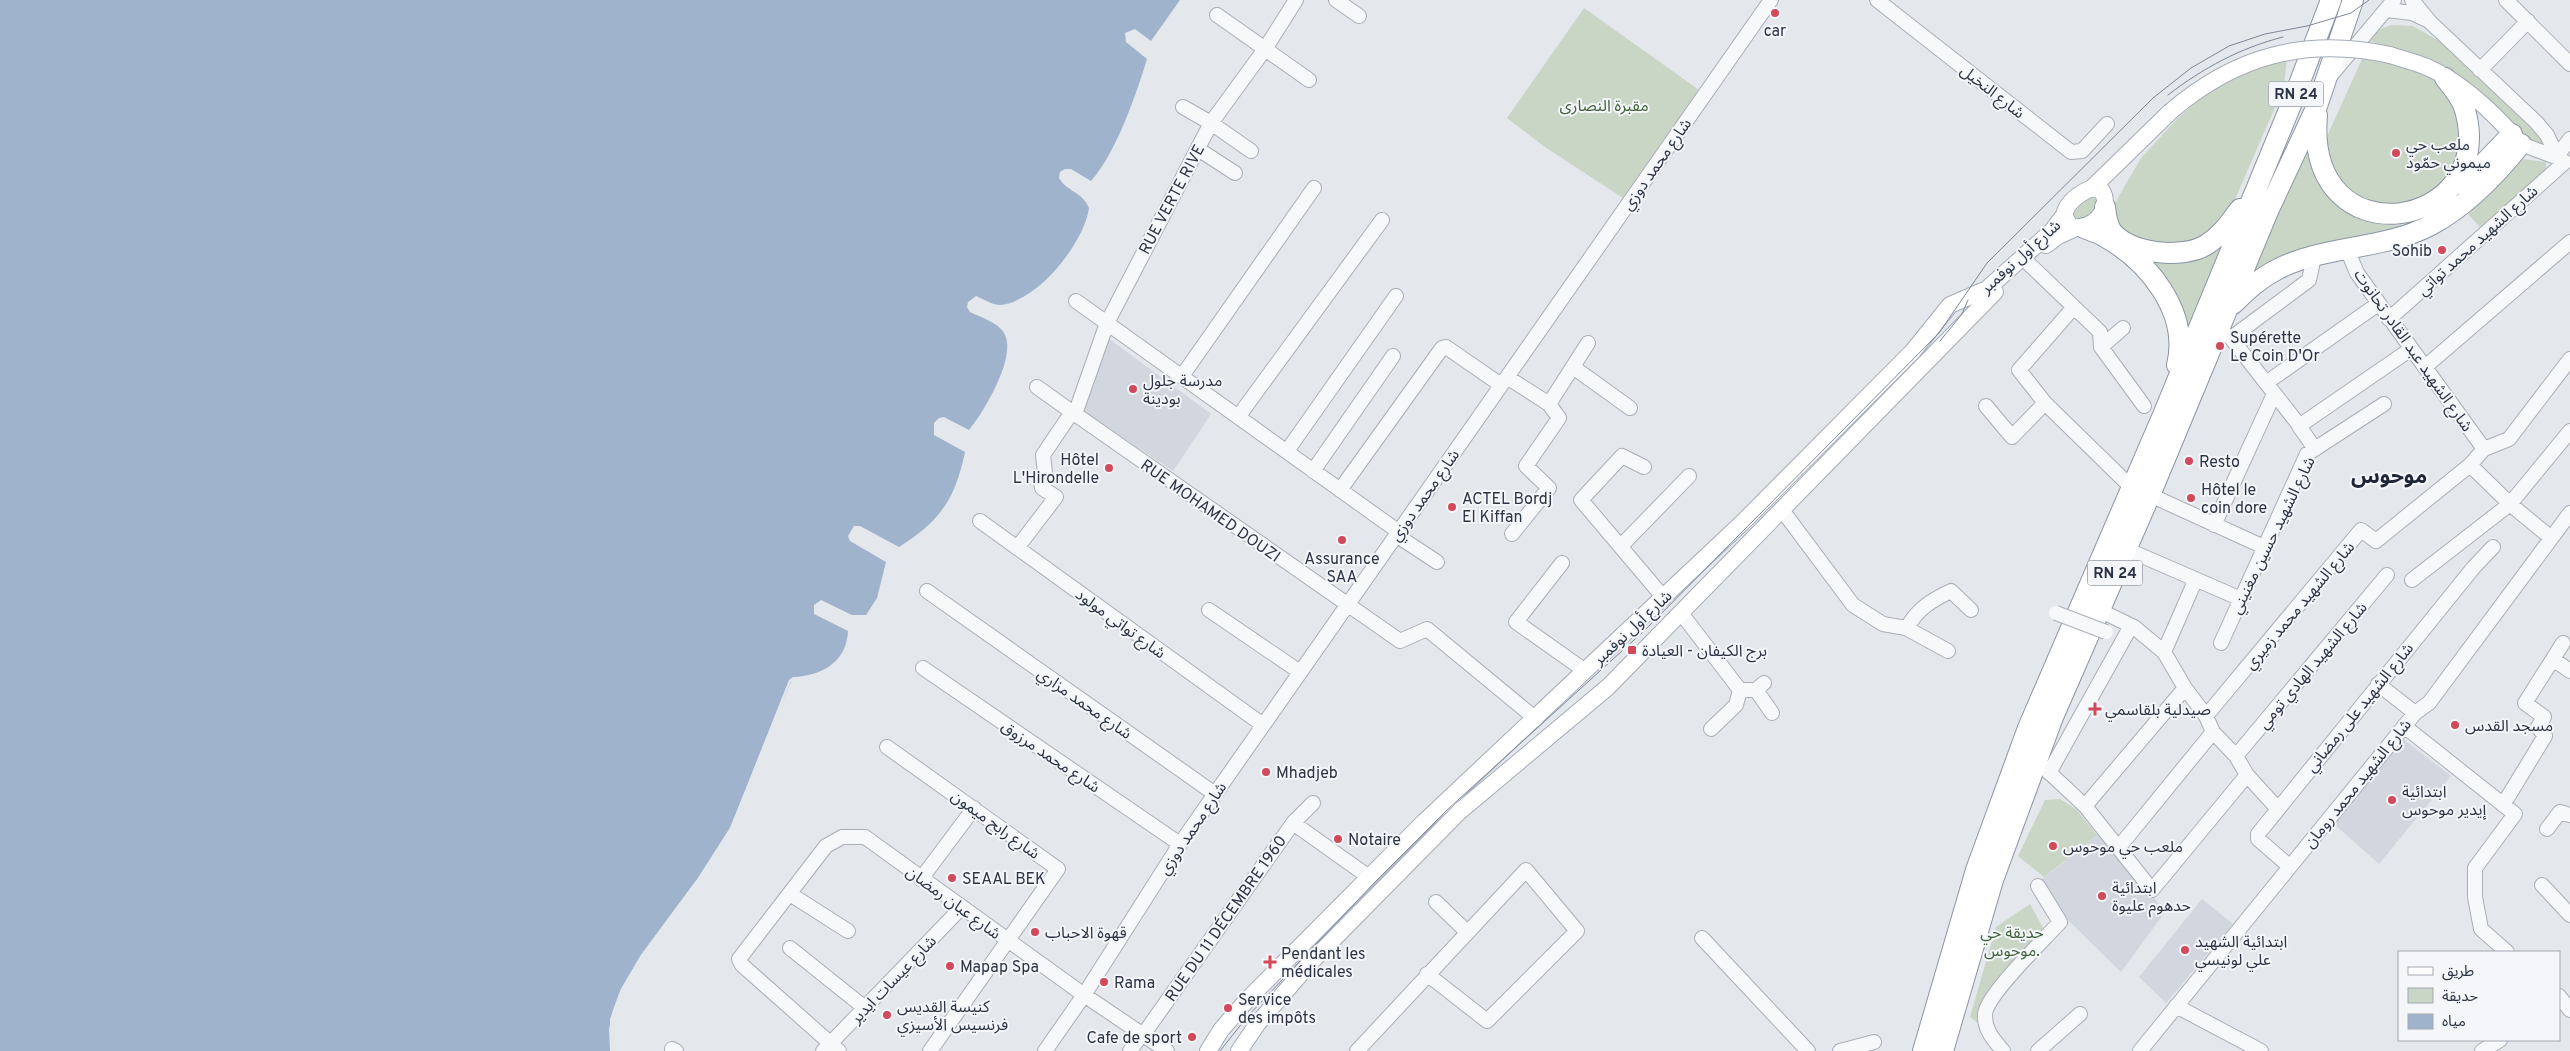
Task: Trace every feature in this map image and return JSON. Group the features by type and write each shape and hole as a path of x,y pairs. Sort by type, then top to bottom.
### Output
{"highway":[{"name":"RN 24","path":"1923,1051 1976,870 2028,728 2257,187 2308,64 2331,0"},
{"name":"RN 24","path":"1942,1051 1993,880 2043,767 2099,610 2224,333 2228,308 2269,209 2318,106 2353,0"},
{"path":"2419,210 2448,189 2466,158 2468,139 2465,109 2445,78"},
{"path":"2318,106 2315,139 2318,154 2326,175 2341,195 2356,207 2378,214 2399,215 2440,204 2454,195 2516,139"},
{"path":"2228,308 2255,283 2278,269 2314,257 2430,226 2453,212 2504,164 2516,139"},
{"path":"2106,204 2112,232 2124,243 2137,249 2182,252 2205,246 2222,233 2257,187"},
{"path":"2080,228 2104,236 2138,261 2150,273 2165,294 2178,324 2179,359 2162,415"}],"main road":[{"path":"2125,157 2106,204 2095,220 2080,228 2070,226 2064,215 2066,206 2084,191 2092,188 2195,90 2218,76 2272,55 2319,48 2368,50 2427,67 2480,103 2516,139"},
{"path":"2092,188 2102,191 2106,204"},
{"name":"شارع أول نوفمبر","path":"1208,1051 1221,1030 1247,1000 1369,877 1424,822 1536,719 1584,670 1744,522 1913,351 1950,305 1987,289 2052,231 2064,215"},
{"name":"شارع أول نوفمبر","path":"1239,1051 1258,1023 1310,963 1460,811 1608,687 1970,315 2058,236 2080,228"}],"street":[{"name":"RUE VERTE RIVE","path":"1017,548 1056,497 1042,488 1041,483 1045,473 1043,455 1074,413 1107,323 1211,123 1265,49 1296,0"},
{"path":"1336,0 1359,16"},
{"name":"شارع محمد دوزي","path":"1045,1051 1084,995 1180,844 1771,0"},
{"name":"شارع النخيل","path":"1877,0 2071,152 2082,151 2107,124"},
{"path":"2412,0 2430,22 2536,122 2564,161"},
{"path":"2506,0 2570,64"},
{"path":"2326,82 2390,5 2430,22"},
{"path":"1217,15 1309,80"},
{"path":"2480,70 2528,21"},
{"path":"1183,107 1211,123 1251,151"},
{"path":"2516,139 2564,161"},
{"name":"شارع الشهيد محمد تواتي","path":"2389,319 2564,161 2570,139"},
{"path":"1198,149 1234,173"},
{"path":"1182,376 1314,188"},
{"path":"1238,417 1382,220"},
{"path":"2425,367 2570,242"},
{"name":"شارع الشهيد عبد القادر تحانوت","path":"2347,249 2357,273 2378,304 2484,449"},
{"path":"2314,257 2310,280 2224,333 2270,388 2315,449"},
{"path":"2027,262 2100,332 2101,347 2144,406"},
{"path":"1287,451 1396,296"},
{"path":"1076,301 1287,451 1437,562"},
{"path":"2214,525 2270,388 2378,304"},
{"path":"2074,307 2019,370 2045,403 2130,486"},
{"path":"2101,347 2123,328"},
{"path":"1549,404 1588,343"},
{"path":"1340,490 1442,348 1446,347 1504,381 1549,404 1559,418 1526,466 1549,488 1512,534"},
{"path":"2299,425 2411,349"},
{"path":"1313,470 1393,356"},
{"name":"شارع الشهيد محمد زميري","path":"2206,716 2361,530 2376,541 2470,465 2484,449 2509,439 2570,359"},
{"path":"1573,367 1630,408"},
{"name":"RUE MOHAMED DOUZI","path":"1037,388 1346,606 1400,641 1428,629 1536,719"},
{"path":"1986,406 2012,437 2045,403"},
{"name":"شارع الشهيد حسين مغنيني","path":"2221,643 2307,454 2384,404"},
{"path":"2412,580 2510,504 2570,431"},
{"path":"1644,467 1622,456 1581,500 1664,598"},
{"path":"2470,465 2510,504 2550,538"},
{"path":"1621,546 1689,476"},
{"path":"2150,495 2264,547"},
{"path":"1782,510 1854,605 1883,624 1907,628 1948,651"},
{"name":"شارع الشهيد محمد رومان","path":"2140,1051 2404,726 2415,713 2429,703 2570,513"},
{"name":"شارع تواتي مولود","path":"980,521 1263,725"},
{"name":"شارع الشهيد على رمضاني","path":"2289,866 2257,837 2277,808 2493,547"},
{"path":"2126,549 2241,599"},
{"path":"1562,563 1516,622 1584,670"},
{"name":"شارع الشهيد الهادي تومي","path":"2236,756 2387,575"},
{"path":"2164,652 2195,580"},
{"name":"شارع محمد مزاري","path":"927,591 1215,794"},
{"path":"1907,628 1914,615 1933,600 1951,591 1971,610"},
{"path":"1209,610 1300,672"},
{"path":"2099,610 2131,626 2164,652 2185,688 2206,716 2213,732 2236,756 2247,775 2277,808"},
{"path":"1681,613 1740,690"},
{"path":"2056,613 2106,632"},
{"path":"2131,626 2043,767 2085,806 2152,890 2247,775"},
{"path":"2504,805 2545,736 2538,727 2544,717 2525,703 2563,643"},
{"path":"2554,660 2570,671"},
{"name":"شارع محمد مرزوق","path":"923,668 1180,844"},
{"path":"2378,684 2415,713"},
{"path":"1740,690 1760,687 1772,713"},
{"path":"2085,806 2185,688"},
{"path":"1710,729 1736,706 1740,690"},
{"path":"2404,726 2515,814 2476,868 2475,897 2481,929 2506,951"},
{"path":"2119,847 2213,732"},
{"name":"شارع رابح ميمون","path":"887,747 1058,869 1008,941"},
{"name":"RUE DU 11 DÉCEMBRE 1960","path":"1130,1051 1293,823 1313,804"},
{"path":"921,879 974,808"},
{"path":"2547,829 2560,812 2570,815"},
{"path":"1293,823 1369,877"},
{"name":"شارع عبان رمضان","path":"790,894 826,846 842,837 865,837 1084,995 1167,1051"},
{"path":"1357,1051 1428,974 1467,932 1526,870 1577,931 1487,1021 1428,974"},
{"path":"2542,885 2570,915"},
{"path":"2003,1051 1987,1031 1985,1014 1994,993 2060,922 2038,886"},
{"path":"831,1049 742,965 739,959 790,894 848,930"},
{"path":"1436,902 1467,932"},
{"name":"شارع عيسات ايدير","path":"831,1049 865,1008 962,907"},
{"path":"1702,938 1808,1051"},
{"path":"930,1051 1008,941"},
{"path":"790,948 865,1008"},
{"path":"2176,1006 2244,1047 2261,1051"},
{"path":"2038,1051 2080,1014"},
{"path":"2482,1051 2498,1041"},
{"path":"1840,1051 1874,1042"}],"shaded area":[{"name":"مدرسة جلول بودينة","path":"1108,338 1211,414 1173,471 1083,411"},
{"name":"ابتدائية إيدير موحوس","path":"2403,739 2451,776 2379,864 2334,824"},
{"name":"ابتدائية حدهوم عليوة","path":"2102,831 2165,912 2121,972 2069,921 2041,880"},
{"name":"ابتدائية الشهيد علي لونيسي","path":"2202,899 2233,924 2166,1003 2139,977"}],"green space":[{"name":"مقبرة النصارى","path":"1584,8 1702,92 1623,198 1545,147 1507,118"},
{"path":"2391,25 2413,26 2446,45 2539,133 2544,145 2534,145 2411,54 2370,41 2378,30"},
{"path":"2287,57 2284,87 2222,229 2206,242 2143,244 2119,228 2115,203 2141,158 2178,118 2219,83"},
{"path":"2363,57 2409,67 2435,80 2456,104 2460,168 2403,212 2346,197 2324,143"},
{"path":"2308,145 2313,167 2323,186 2336,202 2352,214 2370,222 2390,225 2411,223 2442,209 2470,186 2504,152 2506,154 2448,210 2433,220 2418,226 2376,233 2321,247 2250,279"},
{"path":"2522,159 2546,162 2546,173 2480,227 2468,214"},
{"path":"2097,196 2100,208 2078,225 2071,214 2087,197"},
{"path":"2224,247 2184,344 2148,257 2188,262 2205,257"},
{"name":"ملعب حي موحوس","path":"2060,799 2076,809 2097,835 2044,877 2018,856 2045,800"},
{"name":"حديقة حي موحوس.","path":"2030,904 2046,933 1984,1006 1979,1024 1970,1017 1996,927"}],"water":[{"path":"0,0 1180,0 1151,41 1135,29 1125,33 1126,42 1147,59 1117,140 1100,169 1091,181 1071,169 1065,169 1060,172 1059,178 1062,182 1083,198 1089,208 1085,222 1069,253 1044,281 1030,293 1015,301 998,305 976,296 968,302 967,307 970,312 999,327 1005,335 1007,345 1006,357 990,398 969,430 944,417 939,418 934,423 934,435 965,452 951,496 944,508 925,528 899,547 860,526 854,526 848,536 850,541 886,562 877,598 866,615 852,615 821,600 814,605 814,614 848,631 843,651 838,659 822,670 813,674 793,677 730,828 698,878 641,955 621,989 613,1010 609,1029 610,1051 0,1051"}],"pier":[{"path":"793,677 803,679 791,681 733,830 700,880 643,957 624,990 613,1019 612,1051 610,1051 610,1019 621,989 641,955 698,878 730,828 789,680"}],"tram line":[{"path":"1220,1051 1247,1017 1375,882 1447,810 1645,630 1939,333 1987,263 2153,98 2191,68 2229,46 2265,34 2307,26 2351,13 2369,0"},
{"path":"2168,95 2222,60 2252,47 2283,37"},
{"path":"1940,341 1962,314 1968,300"}],"place":[{"name":"car","path":"1775,13"},
{"name":"ملعب حي ميموني حمّود","path":"2396,153"},
{"name":"Sohib","path":"2442,250"},
{"name":"Supérette Le Coin D'Or","path":"2220,346"},
{"name":"مدرسة جلول بودينة","path":"1133,389"},
{"name":"Resto","path":"2189,461"},
{"name":"Hôtel L'Hirondelle","path":"1109,468"},
{"name":"Hôtel le coin dore","path":"2191,498"},
{"name":"ACTEL Bordj El Kiffan","path":"1452,507"},
{"name":"Assurance SAA","path":"1342,540"},
{"name":"برج الكيفان - العيادة","path":"1632,650"},
{"name":"صيدلية بلقاسمي","path":"2095,709"},
{"name":"مسجد القدس","path":"2455,725"},
{"name":"Mhadjeb","path":"1266,772"},
{"name":"ابتدائية إيدير موحوس","path":"2392,800"},
{"name":"Notaire","path":"1338,839"},
{"name":"ملعب حي موحوس","path":"2053,846"},
{"name":"SEAAL BEK","path":"952,878"},
{"name":"ابتدائية حدهوم عليوة","path":"2102,896"},
{"name":"قهوة الاحباب","path":"1035,932"},
{"name":"ابتدائية الشهيد علي لونيسي","path":"2185,950"},
{"name":"Pendant les médicales","path":"1270,962"},
{"name":"Mapap Spa","path":"950,966"},
{"name":"Rama","path":"1104,982"},
{"name":"Service des impôts","path":"1228,1008"},
{"name":"كنيسة القديس فرنسيس الأسيزي","path":"887,1015"},
{"name":"Cafe de sport","path":"1192,1037"}],"district":[{"name":"موحوس","path":"2389,476"}]}
